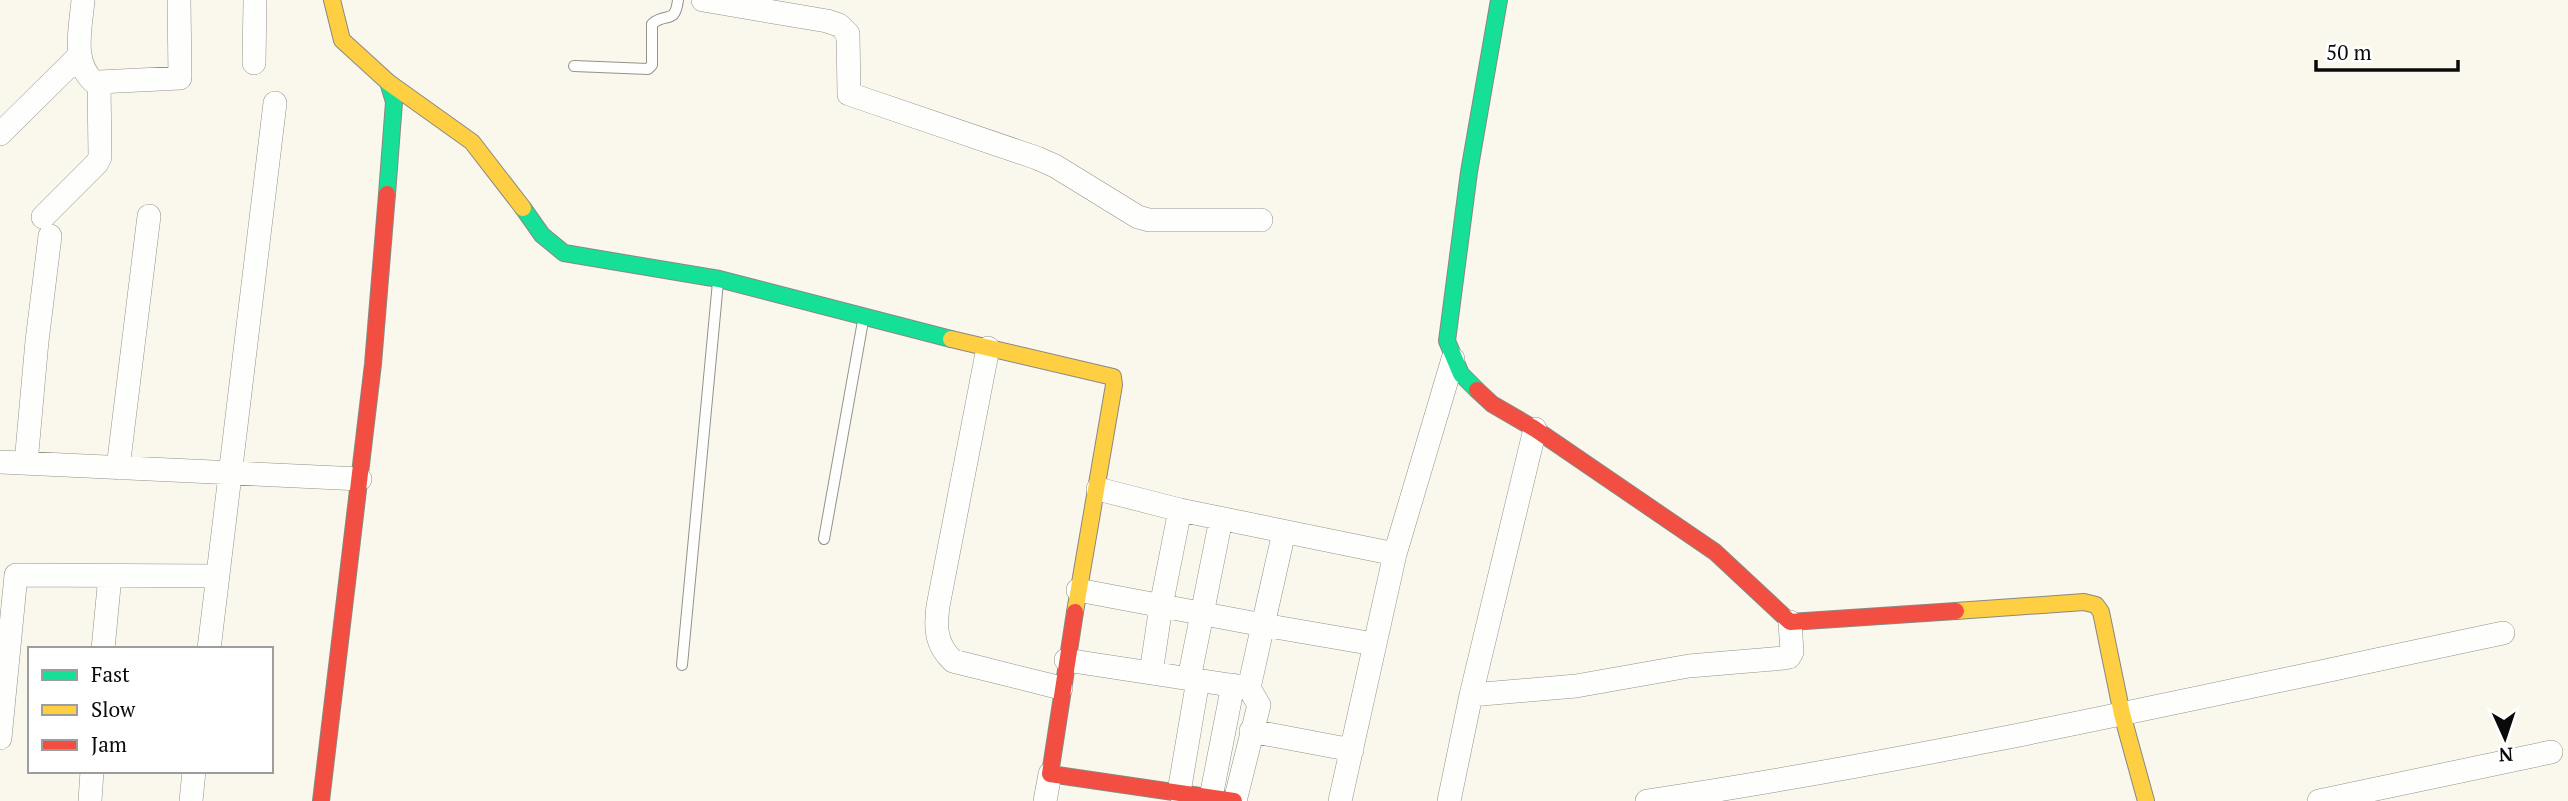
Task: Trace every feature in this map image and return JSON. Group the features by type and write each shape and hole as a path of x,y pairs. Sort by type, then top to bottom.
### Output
{"street":[{"path":"83,0 79,55 89,78 94,82 180,78 179,0"},
{"path":"254,63 255,0"},
{"path":"332,0 342,40 388,82 472,142 542,235 564,253 719,279 1113,377 1098,489 1061,688 1045,801"},
{"path":"703,0 839,25 848,34 849,93 1037,158 1055,166 1138,217 1149,220 1261,220"},
{"path":"1471,695 1576,685 1689,666 1784,658 1789,657 1792,652 1790,621 1714,552 1535,429 1492,404 1472,386 1453,359 1447,341 1448,329 1469,172 1499,0"},
{"path":"0,134 79,55"},
{"path":"26,463 47,227 100,157 99,82"},
{"path":"321,801 373,364 394,102 388,82"},
{"path":"209,647 275,103"},
{"path":"118,468 149,215"},
{"path":"988,348 938,606 935,625 938,639 944,652 953,661 1061,688"},
{"path":"1340,801 1395,554 1453,359"},
{"path":"1449,801 1471,695 1535,429"},
{"path":"0,462 360,479"},
{"path":"1098,489 1221,519 1395,554"},
{"path":"1151,673 1180,510"},
{"path":"1193,796 1193,679 1201,614 1221,519"},
{"path":"1193,796 1241,687 1264,625 1284,531"},
{"path":"0,738 8,575 217,576"},
{"path":"103,647 110,576"},
{"path":"1078,590 1374,644"},
{"path":"1790,621 2084,602 2096,605 2101,612 2122,714 2146,801"},
{"path":"1647,801 1945,751 2502,633"},
{"path":"1050,774 1113,792 1234,801 1259,705 1241,687 1066,660"},
{"path":"1251,731 1352,750"},
{"path":"2319,801 2551,752"},
{"path":"90,801 92,773"},
{"path":"191,801 194,773"}],"lane":[{"path":"574,66 648,69 652,65 652,24 673,16 677,11 678,0"},
{"path":"682,665 719,279"},
{"path":"824,539 864,317"}],"traffic: fast":[{"path":"1477,390 1461,374 1447,341 1469,172 1499,0"},
{"path":"387,194 394,102 388,82"},
{"path":"523,208 542,235 564,253 719,279 951,339"}],"traffic: slow":[{"path":"332,0 342,40 388,82 472,142 523,208"},
{"path":"951,339 1113,377 1114,385 1075,612"},
{"path":"1956,611 2084,602 2096,605 2101,612 2122,714 2146,801"}],"traffic: jam":[{"path":"321,801 373,364 387,194"},
{"path":"1477,390 1492,404 1535,429 1715,552 1790,622 1956,611"},
{"path":"1075,612 1050,774 1234,801"}]}
